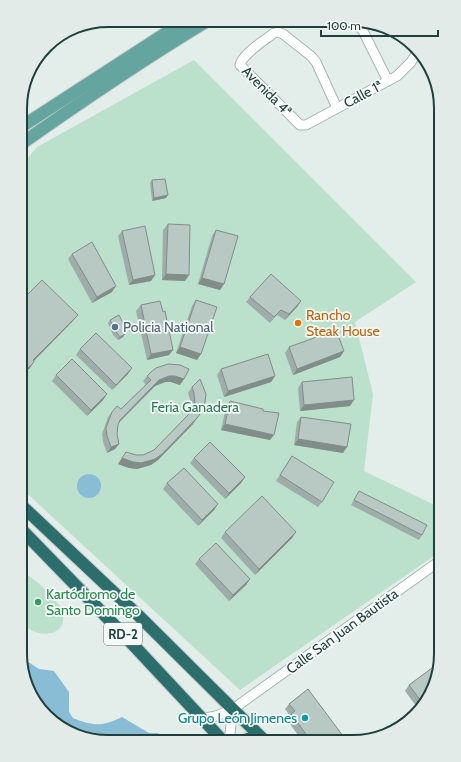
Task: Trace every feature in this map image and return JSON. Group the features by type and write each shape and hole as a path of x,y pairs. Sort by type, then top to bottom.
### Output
{"highway":[{"name":"RD-2","path":"27,511 139,616 238,706 260,735"},
{"name":"RD-2","path":"27,535 123,634 217,735"}],"main road":[{"path":"27,124 175,27"},
{"path":"27,140 74,106 197,27"}],"street":[{"path":"360,28 388,81"},
{"name":"Avenida 4ª","path":"300,125 240,64 240,61 244,56 274,33 278,32 283,34 307,52 316,62 337,108"},
{"name":"Calle 1ª","path":"300,125 306,125 388,81 402,72 415,57"},
{"name":"Calle San Juan Bautista","path":"201,719 216,716 238,706 434,565"},
{"path":"230,735 238,706"}],"green space":[{"name":"Feria Ganadera","path":"194,60 416,282 355,322 373,394 364,471 434,505 434,556 240,690 27,493 27,159 37,147"},
{"name":"Kartódromo de Santo Domingo","path":"27,574 41,585 59,604 63,616 62,624 58,630 52,633 37,633 27,626"}],"water":[{"path":"89,474 98,477 101,486 98,495 89,498 80,495 77,486 80,477"},
{"path":"28,662 39,669 54,671 69,692 69,712 73,718 86,723 103,724 122,717 149,733 158,733 162,735 108,735 77,729 59,718 44,703 33,685"}],"building":[{"path":"165,179 168,195 154,198 152,180"},
{"path":"168,224 190,225 189,275 166,274"},
{"path":"145,226 155,275 133,280 122,231"},
{"path":"216,230 238,236 224,284 202,278"},
{"path":"92,242 116,286 97,297 72,254"},
{"path":"271,274 301,301 289,314 281,310 274,317 250,297"},
{"path":"42,280 78,315 33,360 34,362 27,369 27,295"},
{"path":"196,300 217,307 201,354 180,347"},
{"path":"160,301 163,312 165,311 173,350 151,354 141,305"},
{"path":"119,315 125,327 125,334 120,337 110,320"},
{"path":"336,330 344,351 297,369 289,347"},
{"path":"96,333 132,368 116,385 80,349"},
{"path":"268,354 275,376 228,391 221,369"},
{"path":"72,359 107,394 91,410 56,375"},
{"path":"168,364 180,365 189,369 184,379 169,376 159,380 120,420 117,434 119,444 111,447 106,428 112,412 117,406 121,409 151,380 147,376 151,372 156,368"},
{"path":"352,377 354,400 304,405 302,382"},
{"path":"200,379 206,394 202,411 162,454 155,459 141,463 122,458 126,452 136,455 143,455 154,450 188,415 195,404 192,387"},
{"path":"230,401 263,409 263,411 279,413 274,435 225,424"},
{"path":"301,417 351,424 347,447 298,439"},
{"path":"210,442 245,477 229,493 194,458"},
{"path":"292,456 334,482 322,502 280,475"},
{"path":"184,468 218,504 202,520 167,483"},
{"path":"359,491 427,525 422,535 354,500"},
{"path":"262,496 296,532 259,569 225,532"},
{"path":"216,543 250,579 233,595 199,559"},
{"path":"432,668 428,685 420,699 409,685"},
{"name":"Grupo León Jimenes","path":"308,689 342,735 307,735 291,714 295,711 289,704"}],"place":[{"name":"Rancho Steak House","path":"298,323"},
{"name":"Policia National","path":"115,327"},
{"name":"Kartódromo de Santo Domingo","path":"38,602"},
{"name":"Grupo León Jimenes","path":"305,718"}]}
